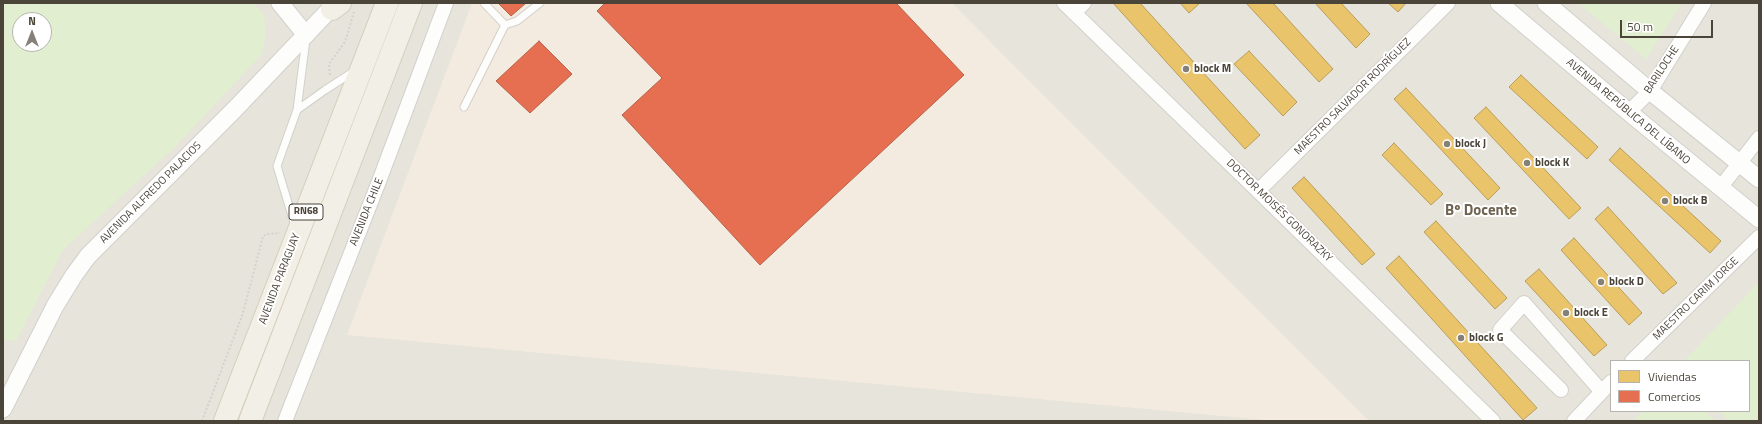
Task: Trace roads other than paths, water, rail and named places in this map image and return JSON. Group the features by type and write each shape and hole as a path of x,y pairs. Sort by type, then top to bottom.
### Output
{"main road":[{"name":"AVENIDA PARAGUAY","path":"225,421 360,68 387,3"},
{"name":"RN68","path":"250,421 411,3"}],"street":[{"path":"280,3 306,35"},
{"name":"AVENIDA CHILE","path":"285,421 378,184 446,3"},
{"name":"DOCTOR MOISÉS GONORAZKY","path":"1064,3 1493,421"},
{"path":"1074,13 1084,3"},
{"name":"MAESTRO SALVADOR RODRÍGUEZ","path":"1258,191 1448,3"},
{"name":"AVENIDA REPÚBLICA DEL LÍBANO","path":"1499,3 1628,112 1759,219"},
{"path":"1546,3 1650,91 1759,179"},
{"name":"BARILOCHE","path":"1628,112 1650,91 1704,3"},
{"name":"AVENIDA ALFREDO PALACIOS","path":"3,409 56,306 74,275 88,256 336,5"},
{"path":"1720,188 1759,138"},
{"name":"MAESTRO CARIM JORGE","path":"1633,360 1759,237"},
{"path":"1561,390 1500,330 1524,303 1606,387 1574,421"}],"lane":[{"path":"484,3 504,25"},
{"path":"504,25 517,22 540,3"},
{"path":"464,107 504,25"},
{"path":"298,233 277,166 297,110 306,35"},
{"path":"297,110 360,68"}],"place":[{"name":"block M","path":"1186,69"},
{"name":"block J","path":"1447,144"},
{"name":"block K","path":"1527,163"},
{"name":"block B","path":"1665,201"},
{"name":"block D","path":"1601,282"},
{"name":"block E","path":"1566,313"},
{"name":"block G","path":"1461,338"}],"district":[{"name":"Bº Docente","path":"1481,211"}]}
